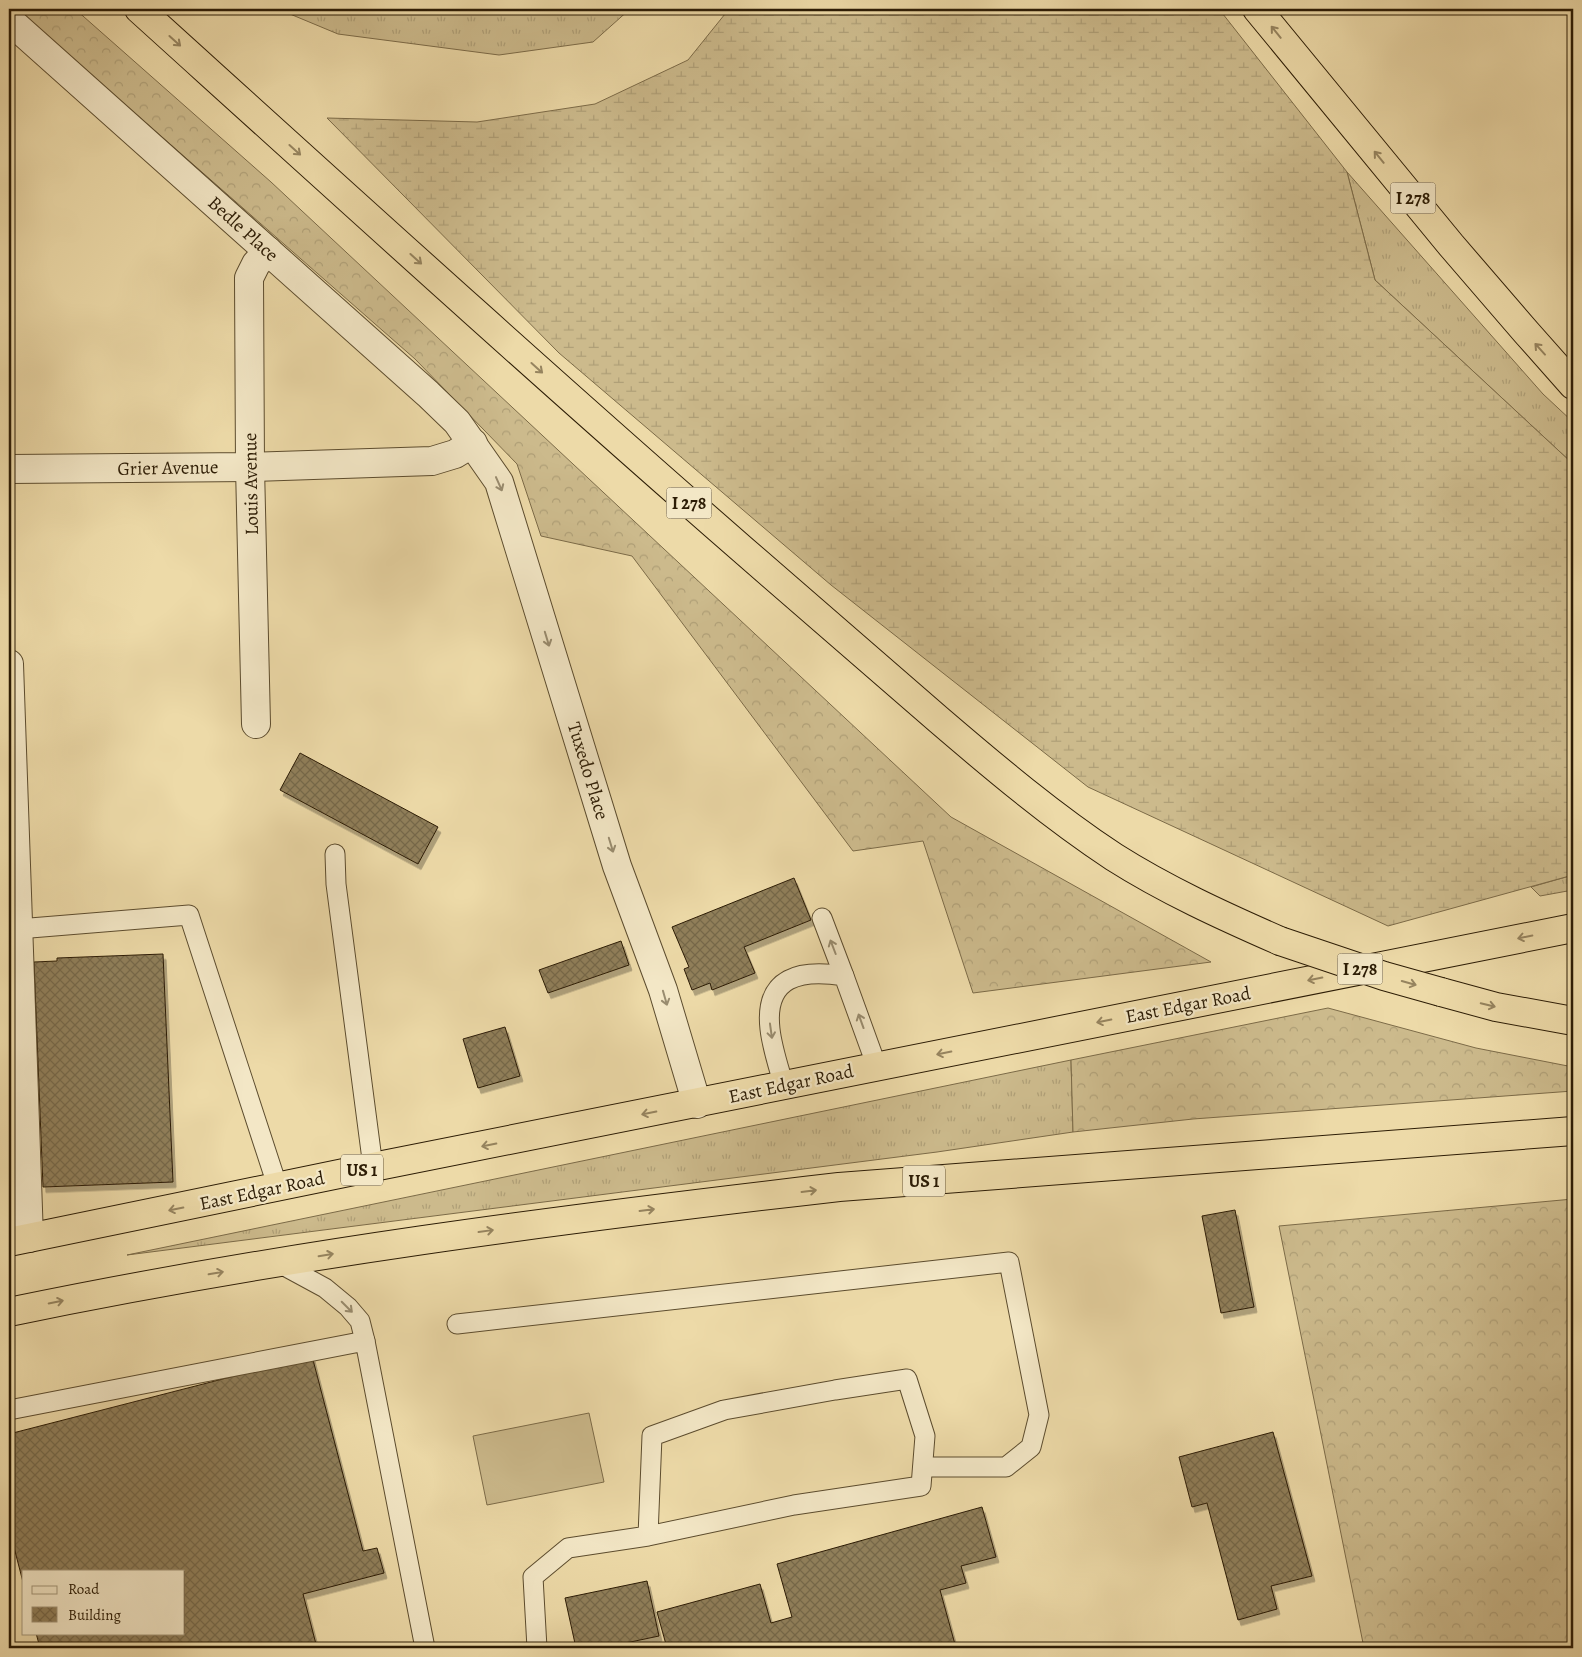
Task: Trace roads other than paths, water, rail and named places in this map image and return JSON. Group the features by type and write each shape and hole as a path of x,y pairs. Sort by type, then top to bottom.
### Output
{"highway":[{"name":"I 278","path":"139,9 650,469 1010,780 1072,828 1117,859 1168,888 1223,916 1280,941 1384,976 1441,992 1496,1007 1573,1021"},
{"name":"I 278","path":"1257,9 1451,245 1573,385"},
{"name":"East Edgar Road","path":"19,1240 1573,928"},
{"name":"US 1","path":"9,1312 277,1262 500,1228 839,1188 1573,1130"}],"street":[{"name":"Bedle Place","path":"9,22 428,394 457,422 473,443"},
{"name":"Louis Avenue","path":"256,724 250,467 249,278 256,264 268,252"},
{"name":"Grier Avenue","path":"9,469 250,467 432,461 455,454 473,443"},
{"name":"Tuxedo Place","path":"473,443 499,482 617,866 663,990 697,1104"},
{"path":"9,664 18,929 19,1240"}],"lane":[{"path":"335,854 336,884 373,1168"},
{"path":"18,929 189,915 278,1188"},
{"path":"822,918 877,1067"},
{"path":"784,1086 770,1030 770,1003 782,983 795,976 822,972 844,976"},
{"path":"277,1262 325,1288 348,1307 360,1321 425,1648"},
{"path":"457,1324 1009,1262 1039,1415 1031,1447 1006,1467 923,1467"},
{"path":"9,1410 365,1341"},
{"path":"537,1648 533,1577 568,1548 648,1536 794,1505 921,1486 925,1436 907,1379 724,1410 652,1436 648,1536"}]}
